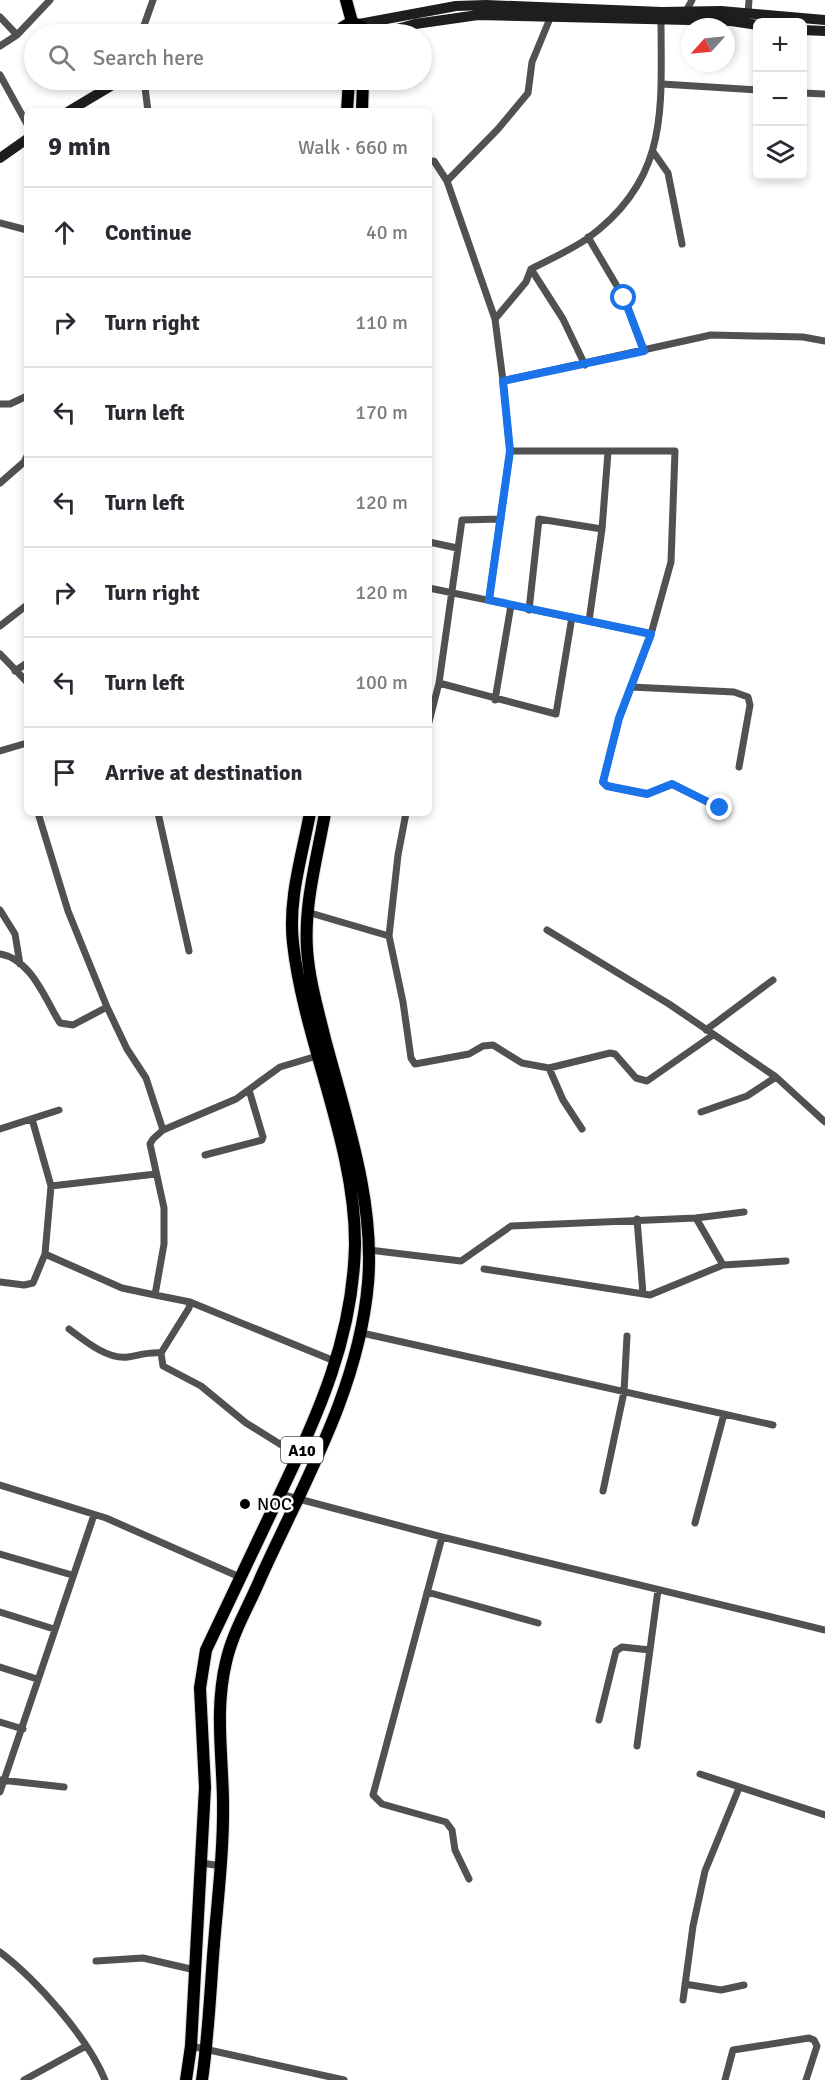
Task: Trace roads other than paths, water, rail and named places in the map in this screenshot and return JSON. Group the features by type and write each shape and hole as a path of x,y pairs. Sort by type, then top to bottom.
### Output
{"highway":[{"path":"346,0 357,24"},
{"path":"347,108 348,90"},
{"path":"362,108 363,90"},
{"name":"A10","path":"202,2080 207,2049 220,1866 223,1798 218,1746 219,1700 226,1662 236,1628 333,1421 348,1382 362,1333 369,1250 367,1220 317,1056 298,981 292,940 294,886 309,816"},
{"name":"A10","path":"186,2080 191,2046 206,1787 200,1688 206,1650 299,1456 337,1362 351,1300 355,1244 350,1159 313,991 307,950 307,912 324,816"}],"main road":[{"path":"372,24 456,6 520,5 753,24"},
{"path":"685,17 721,11 825,20"},
{"path":"421,24 447,18 661,16"},
{"path":"807,30 825,31"},
{"path":"74,108 104,90"},
{"path":"0,158 24,141"}],"street":[{"path":"27,24 50,0"},
{"path":"145,24 153,0"},
{"path":"685,17 692,0"},
{"path":"748,14 749,0"},
{"path":"447,182 498,129 528,93 532,62 551,16"},
{"path":"495,319 526,282 531,269 588,237 633,196 654,153 662,84 661,16"},
{"path":"0,17 17,35"},
{"path":"0,46 24,28"},
{"path":"0,75 24,119"},
{"path":"662,84 753,90"},
{"path":"145,90 148,108"},
{"path":"807,93 825,94"},
{"path":"654,153 668,173 682,244"},
{"path":"432,161 434,161 447,182 495,319 510,451 489,600"},
{"path":"0,223 24,229"},
{"path":"588,237 624,298 644,351"},
{"path":"531,269 563,319 585,365"},
{"path":"503,381 585,365 711,335 803,337 825,341"},
{"path":"0,404 10,404 24,397"},
{"path":"510,451 675,451 671,562 651,634 619,718 603,782 607,786 647,794 672,784 720,808"},
{"path":"589,621 602,529 608,452"},
{"path":"0,483 24,462"},
{"path":"432,711 439,684 462,520 501,519"},
{"path":"529,610 539,519 602,529"},
{"path":"432,543 457,548"},
{"path":"432,589 651,634"},
{"path":"495,700 511,604"},
{"path":"0,626 24,607"},
{"path":"439,684 556,714 572,617"},
{"path":"0,654 24,679"},
{"path":"15,671 24,665"},
{"path":"631,687 734,692 748,697 750,705 739,767"},
{"path":"0,751 24,744"},
{"path":"39,816 68,911 107,1007 128,1049 146,1078 163,1130"},
{"path":"159,816 189,951"},
{"path":"405,816 398,855 389,936 403,1002 411,1058 416,1064 469,1054 483,1046 494,1045 522,1063 549,1068 610,1053 615,1054 636,1078 647,1081 710,1033 773,980"},
{"path":"0,910 15,934 21,964"},
{"path":"307,912 389,936"},
{"path":"547,930 669,1004 776,1077 825,1122"},
{"path":"0,954 10,956 29,971 60,1023 73,1025 107,1007"},
{"path":"155,1295 164,1244 164,1208 150,1144 153,1139 163,1130 220,1107 249,1090 280,1067 317,1056"},
{"path":"549,1068 563,1100 582,1129"},
{"path":"700,1112 747,1096 776,1077"},
{"path":"206,1155 262,1140 249,1090"},
{"path":"0,1130 58,1110"},
{"path":"0,1282 24,1285 33,1283 45,1254 51,1186 32,1119"},
{"path":"51,1186 156,1174"},
{"path":"369,1250 461,1262 512,1226 696,1218 744,1212"},
{"path":"696,1218 723,1265"},
{"path":"637,1219 643,1294"},
{"path":"45,1254 122,1288 190,1302 337,1362"},
{"path":"484,1269 643,1294 657,1293 723,1265 786,1261"},
{"path":"190,1302 189,1308 161,1353 163,1366 201,1386 246,1423 299,1456"},
{"path":"69,1329 88,1344 110,1354 127,1357 145,1352 161,1353"},
{"path":"362,1333 773,1425"},
{"path":"603,1491 624,1392 627,1336"},
{"path":"695,1523 724,1414"},
{"path":"0,1485 127,1527 242,1578"},
{"path":"280,1494 442,1538 825,1630"},
{"path":"0,1792 1,1780 23,1729 37,1679 94,1515"},
{"path":"442,1538 373,1795 382,1804 446,1822 452,1830 455,1850 469,1879"},
{"path":"0,1554 72,1575"},
{"path":"637,1746 658,1590"},
{"path":"427,1592 538,1623"},
{"path":"0,1612 54,1629"},
{"path":"599,1720 616,1651 621,1647 650,1650"},
{"path":"0,1667 37,1679"},
{"path":"0,1722 23,1729"},
{"path":"700,1774 824,1815 825,1806"},
{"path":"1,1780 64,1787"},
{"path":"683,2000 693,1926 705,1871 739,1788"},
{"path":"202,1863 220,1866"},
{"path":"0,1952 24,1970 96,2058 105,2080"},
{"path":"96,1961 143,1958 195,1970"},
{"path":"685,1984 721,1990 744,1985"},
{"path":"725,2080 733,2050 809,2038 814,2040 816,2046 806,2080"},
{"path":"24,2080 86,2046"},
{"path":"191,2046 315,2077 344,2080"}],"place":[{"name":"NOC","path":"245,1504"}]}
